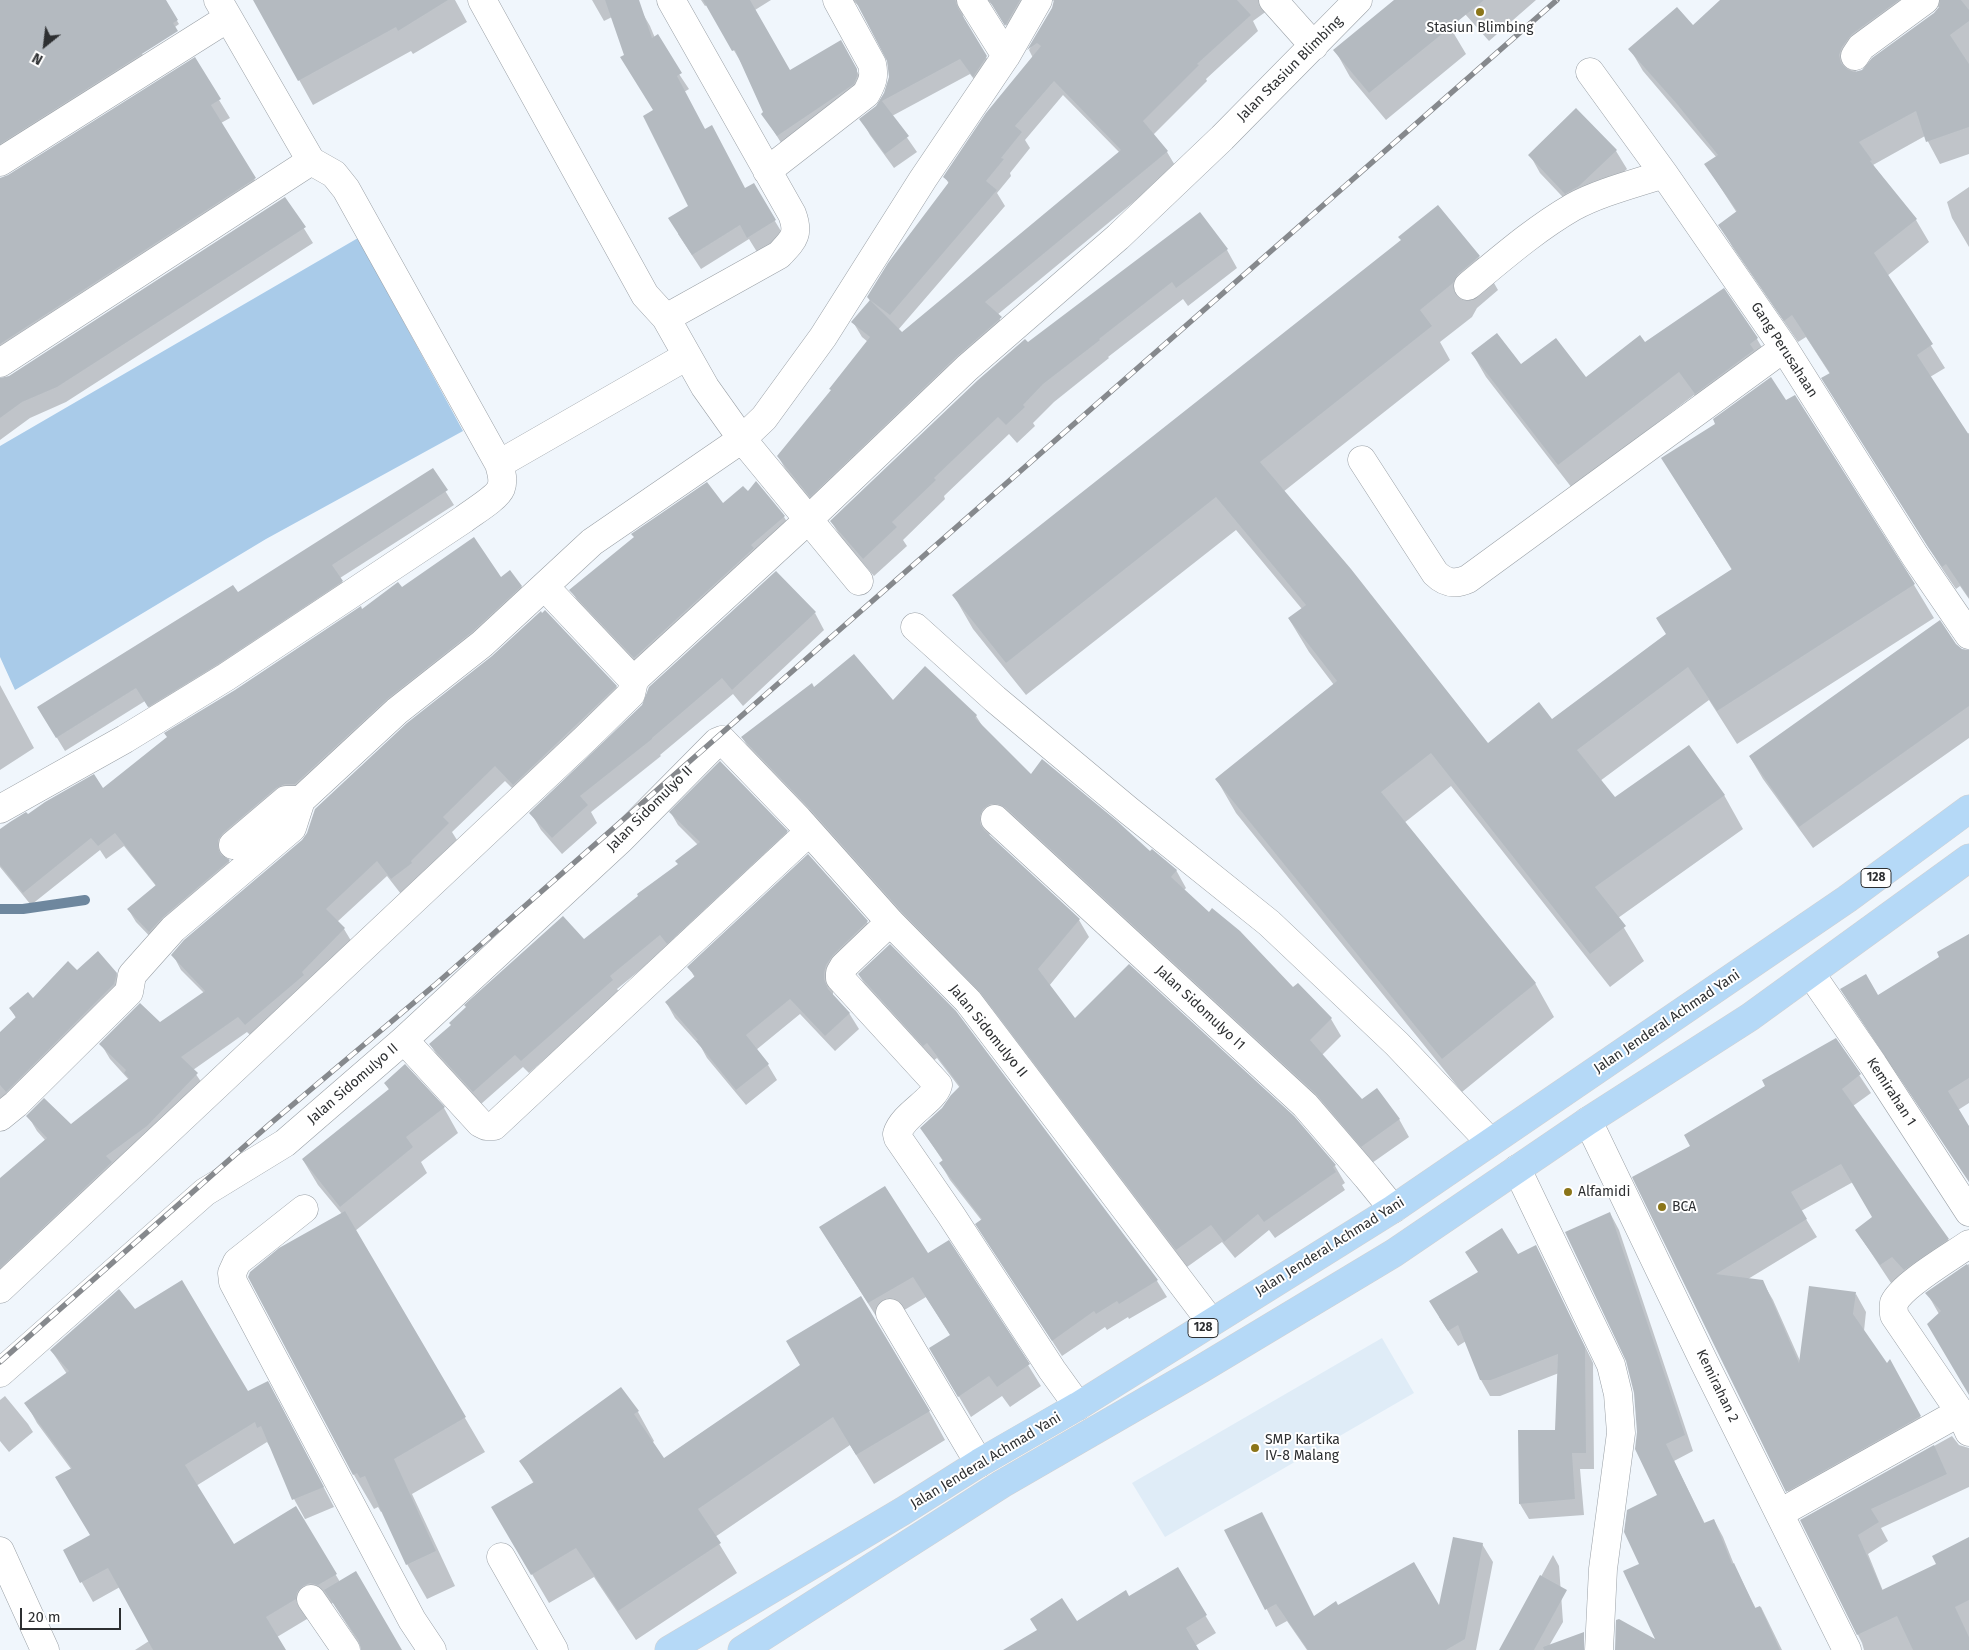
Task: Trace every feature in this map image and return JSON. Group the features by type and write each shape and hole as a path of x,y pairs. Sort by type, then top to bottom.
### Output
{"main road":[{"name":"Jalan Jenderal Achmad Yani","path":"669,1650 886,1521 979,1462 1078,1406 1393,1209 1847,899 1969,809"},
{"name":"Jalan Jenderal Achmad Yani","path":"742,1650 1002,1484 1201,1369 1394,1253 1588,1121 1750,1018 1969,858"},
{"path":"1723,985 1750,1018"}],"street":[{"path":"482,0 645,295 666,318 705,387 742,439 859,581"},
{"path":"666,318 779,255 792,240 796,230 796,223 671,0"},
{"path":"767,171 866,94 872,83 874,72 872,64 837,0"},
{"path":"971,0 1006,56"},
{"path":"0,1117 16,1104 129,992 132,975 172,929 292,828 301,800 396,711 482,644 592,542 742,439 764,418 823,337 923,179 1006,56 1038,0"},
{"path":"1273,0 1314,46"},
{"name":"Jalan Stasiun Blimbing","path":"634,680 808,520 968,368 1118,237 1222,138 1358,0"},
{"path":"1854,56 1861,47 1925,0"},
{"path":"0,162 223,9 311,161 334,174 346,189 499,464 502,480 499,491 464,519 226,678 125,739 0,809"},
{"name":"Gang Perusahaan","path":"1590,72 1664,174 1784,348 1916,556 1969,635"},
{"path":"0,363 311,161"},
{"path":"1468,286 1535,231 1575,206 1601,195 1664,174"},
{"path":"1362,460 1435,573 1442,580 1460,583 1784,348"},
{"path":"499,464 687,356"},
{"path":"0,1289 631,694 634,680 545,587"},
{"path":"916,627 995,699 1269,923 1397,1044 1490,1142"},
{"name":"Jalan Sidomulyo II","path":"0,1373 205,1192 285,1143 404,1040 621,839 717,742 722,740 809,832 890,922 968,1001 1211,1322"},
{"path":"233,845 286,800 301,800"},
{"name":"Jalan Sidomulyo I1","path":"995,819 1305,1105 1393,1209"},
{"path":"404,1040 480,1123 486,1126 494,1126 809,832"},
{"path":"890,922 844,966 840,978 938,1085 934,1092 902,1123 897,1134 898,1138 951,1215 1052,1370 1078,1406"},
{"name":"Kemirahan 1","path":"1811,974 1873,1064 1969,1212"},
{"name":"Kemirahan 2","path":"1588,1121 1847,1650"},
{"path":"1516,1169 1611,1365 1618,1394 1621,1433 1602,1569 1599,1650"},
{"path":"304,1209 237,1262 232,1273 233,1282 412,1620 432,1650"},
{"path":"1780,1513 1965,1422 1894,1315 1893,1305 1897,1298 1918,1279 1969,1244"},
{"path":"890,1313 979,1462"},
{"path":"0,1551 45,1650"},
{"path":"501,1557 547,1647"},
{"path":"311,1599 346,1650"}],"shaded area":[{"path":"358,238 463,431 266,539 15,690 0,657 0,446"},
{"name":"SMP Kartika IV-8 Malang","path":"1382,1338 1414,1393 1165,1537 1132,1483"}],"building":[{"path":"0,0 166,0 178,20 173,23 178,31 0,144"},
{"path":"253,0 448,0 398,31 396,27 298,81"},
{"path":"605,0 639,0 652,38 658,34 682,73 677,76 705,129 712,125 745,188 754,183 776,220 747,238 740,225 692,255 668,218 688,206 643,116 653,110 620,57 624,55"},
{"path":"703,0 750,0 790,70 841,40 857,69 854,84 777,136 761,114 763,112 735,50 732,51"},
{"path":"855,0 955,0 987,56 973,77 960,59 882,101 909,136 885,154 859,119 876,106 884,93 889,77 887,61"},
{"path":"989,0 1020,0 1005,26"},
{"path":"1054,0 1237,0 1251,15 1197,64 1199,65 1143,121 1168,151 985,302 1002,317 956,357 810,497 777,456 831,390 829,389 870,337 851,322 870,300 867,297 888,263 949,182 943,177 986,113 1041,46 1037,43 1027,50 1052,8","holes":["1054,81 1121,150 902,332 870,300 890,315 997,190 986,181 1004,159 1001,158 1022,132 1015,126"]},
{"path":"1394,0 1484,0 1369,93 1333,50"},
{"path":"1720,0 1899,0 1852,34 1842,47 1839,55 1841,63 1847,69 1854,72 1862,70 1872,58 1934,13 1939,7 1940,0 1961,0 1969,10 1969,21 1950,35 1969,64 1969,127 1926,142 1916,111 1859,142 1872,160 1870,161 1917,219 1874,253 1933,344 1917,355 1969,435 1969,598 1946,564 1942,567 1928,547 1821,378 1830,373 1792,315 1784,321 1718,225 1737,211 1704,164 1718,155 1677,104 1628,49 1677,7 1693,25"},
{"path":"195,57 221,99 211,105 256,178 0,344 0,178 8,175"},
{"path":"1576,108 1617,150 1579,186 1565,194 1528,155"},
{"path":"285,197 306,227 57,387 22,402 0,418 0,378 9,376"},
{"path":"1438,205 1480,256 1458,274 1453,283 1420,310 1432,326 1260,462 1351,569 1488,743 1539,702 1552,719 1666,634 1656,618 1732,569 1661,458 1715,424 1713,419 1771,377 1786,400 1795,395 1915,584 1717,711 1688,667 1577,750 1615,797 1689,745 1725,795 1595,887 1626,926 1590,954 1431,753 1381,792 1536,983 1442,1059 1215,779 1337,681 1288,618 1306,605 1216,497 1006,663 952,595 1401,240 1398,237"},
{"path":"1200,212 1228,249 1176,288 1172,282 1099,339 1043,384 1023,405 1025,407 1006,425 998,417 934,478 936,480 892,522 897,527 863,559 830,521 978,380 1025,339 1028,342"},
{"path":"1724,288 1758,338 1750,344 1754,350 1695,394 1679,372 1558,465 1471,353 1497,333 1521,364 1556,338 1586,377 1640,335 1645,342"},
{"path":"433,468 448,490 332,565 343,581 218,664 148,707 136,688 56,738 37,707 233,585 238,592"},
{"path":"756,481 785,516 751,545 754,548 634,658 569,590 634,537 631,534 707,482 723,503 743,486 748,491"},
{"path":"474,537 501,577 510,570 522,586 472,632 386,700 295,784 285,784 276,788 223,833 218,840 218,848 221,855 230,860 163,917 149,932 127,909 156,885 115,833 98,846 91,838 23,893 0,865 0,829 10,822 26,812 28,814 94,774 103,788 167,737 164,733 235,690 361,606 362,609 398,582 402,587"},
{"path":"776,571 816,612 732,690 722,678 652,739 580,796 588,805 552,838 529,813 642,705 649,687"},
{"path":"545,610 617,686 513,785 495,766 443,817 449,823 411,861 412,863 391,879 377,861 326,909 345,928 302,972 304,975 245,1025 238,1017 181,1057 198,1073 147,1126 106,1156 112,1162 0,1268 0,1178 47,1138 26,1116 44,1098 71,1124 129,1078 124,1073 126,1070 99,1044 140,1003 160,1022 205,991 171,955 184,940 302,840 307,833 315,809 407,723 492,656 541,611 542,613"},
{"path":"1940,620 1956,644 1962,649 1969,650 1969,706 1799,827 1749,756"},
{"path":"854,654 893,700 925,666 977,715 975,718 1031,774 1042,759 1150,851 1152,849 1177,870 1171,877 1209,912 1212,908 1240,931 1293,987 1298,983 1332,1018 1310,1040 1362,1099 1377,1088 1400,1119 1361,1147 1316,1094 1006,808 998,804 990,804 983,809 980,816 980,824 984,830 1080,919 1038,969 1075,1018 1129,964 1294,1116 1336,1165 1333,1167 1336,1172 1264,1222 1258,1214 1224,1242 1211,1225 1176,1250 980,992 901,911 809,808 741,737 812,683 814,687"},
{"path":"720,761 788,831 667,944 660,935 610,976 613,980 521,1061 515,1055 473,1092 429,1044 451,1025 449,1023 466,1007 464,1005 563,916 584,939 638,896 637,894 678,864 675,861 700,842 669,812"},
{"path":"808,854 868,921 833,955 826,965 824,973 828,989 850,1013 825,1036 790,999 746,1035 769,1064 736,1090 696,1041 698,1040 665,1002 695,976 687,967"},
{"path":"1969,934 1969,1078 1948,1091 1969,1126 1969,1182 1840,989 1866,974 1878,995 1939,957 1937,952"},
{"path":"890,944 956,1011 1158,1280 1119,1304 1117,1301 1096,1314 1094,1311 1052,1341 975,1224 982,1219 939,1163 943,1160 920,1128 942,1108 960,1086 927,1043 923,1046 858,974"},
{"path":"98,951 117,973 114,984 6,1092 0,1085 0,1032 16,1017 9,1008 28,992 33,998 68,961 77,970"},
{"path":"1836,1038 1861,1074 1842,1089 1949,1239 1904,1270 1892,1257 1880,1265 1855,1230 1872,1217 1841,1164 1791,1192 1807,1219 1716,1274 1763,1280 1799,1363 1809,1286 1856,1292 1853,1314 1887,1363 1890,1359 1921,1416 1786,1492 1632,1177 1690,1146 1684,1135 1765,1086 1762,1080"},
{"path":"405,1064 445,1107 406,1137 413,1147 340,1207 302,1159 389,1089 384,1083"},
{"path":"885,1186 928,1253 949,1240 1030,1364 997,1387 989,1376 958,1397 929,1348 950,1335 913,1277 868,1303 819,1227"},
{"path":"345,1211 466,1417 394,1459 436,1551 406,1565 365,1476 360,1478 357,1473 353,1475 248,1277 250,1272 279,1248"},
{"path":"1610,1212 1685,1435 1666,1444 1704,1523 1714,1519 1732,1564 1734,1563 1755,1608 1760,1606 1780,1650 1615,1650 1616,1620 1619,1619 1655,1639 1623,1571 1639,1564 1624,1532 1627,1510 1657,1495 1635,1449 1637,1432 1634,1393 1626,1361 1565,1232"},
{"path":"1502,1228 1518,1254 1536,1245 1596,1370 1585,1348 1586,1453 1572,1453 1575,1499 1519,1504 1518,1430 1555,1430 1558,1354 1491,1380 1480,1380 1458,1325 1448,1331 1429,1301 1478,1272 1465,1252"},
{"path":"1967,1264 1969,1268 1969,1395 1927,1324 1941,1311 1925,1293"},
{"path":"182,1280 248,1391 268,1381 324,1487 292,1500 261,1426 257,1428 255,1422 185,1465 234,1544 296,1506 337,1574 318,1585 310,1583 303,1586 297,1592 296,1599 266,1617 286,1650 153,1650 108,1568 80,1583 63,1550 90,1535 55,1477 72,1468 24,1403 69,1371 50,1350 119,1289 135,1309"},
{"path":"861,1296 930,1411 856,1455 833,1417 698,1509 721,1543 618,1611 576,1548 531,1575 491,1507 534,1482 519,1461 621,1387 639,1411 634,1414 664,1458 800,1365 786,1341"},
{"path":"1934,1445 1947,1474 1871,1509 1879,1522 1858,1535 1882,1590 1936,1564 1932,1556 1969,1537 1969,1600 1955,1607 1969,1637 1969,1650 1913,1650 1897,1616 1857,1635 1800,1520"},
{"path":"1262,1512 1314,1616 1336,1601 1338,1605 1414,1562 1439,1605 1453,1537 1483,1543 1465,1639 1446,1650 1308,1650 1276,1604 1265,1610 1224,1530"},
{"path":"1178,1567 1207,1615 1186,1628 1199,1650 1003,1650 1037,1630 1030,1619 1062,1598 1077,1621 1126,1590 1129,1596"},
{"path":"356,1571 402,1650 361,1650 359,1641 324,1590"},
{"path":"1540,1575 1567,1590 1534,1650 1499,1650"},
{"path":"1584,1632 1584,1650 1544,1650 1543,1647"}],"waterway":[{"path":"0,909 23,909 85,900"}],"railway":[{"path":"0,1362 271,1123 436,984 1557,0"}],"place":[{"name":"Stasiun Blimbing","path":"1480,12"},
{"name":"Alfamidi","path":"1568,1192"},
{"name":"BCA","path":"1662,1207"},
{"name":"SMP Kartika IV-8 Malang","path":"1255,1448"}]}
